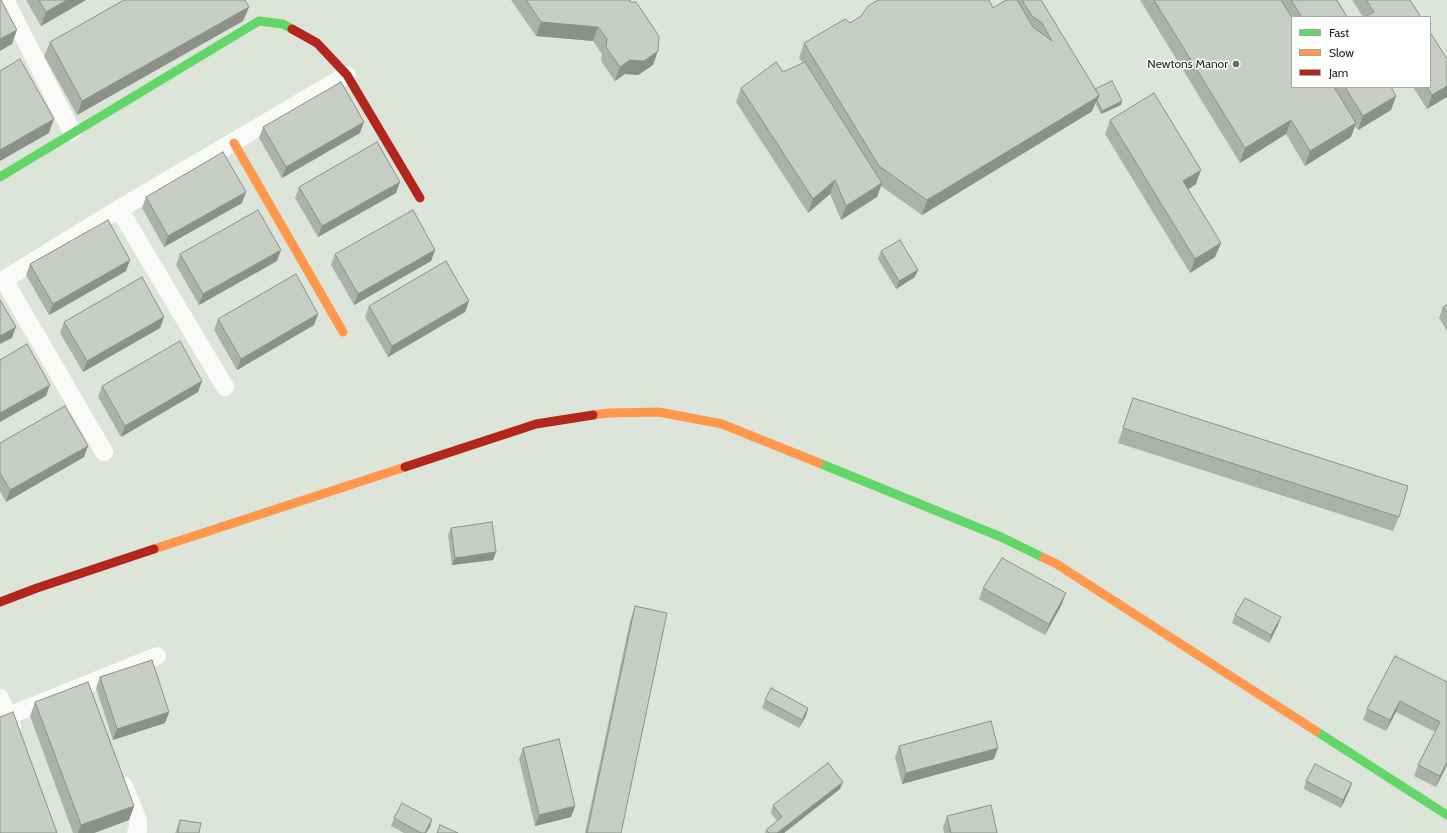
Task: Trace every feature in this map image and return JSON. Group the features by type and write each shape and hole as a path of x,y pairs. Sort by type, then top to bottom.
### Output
{"street":[{"path":"5,0 72,132"},
{"path":"0,176 259,21 282,24 317,43 347,75 420,198"},
{"path":"104,452 2,281 119,209 234,143 347,75"},
{"path":"234,143 344,332"},
{"path":"119,209 226,387"},
{"path":"0,602 37,588 536,424 609,413 659,412 722,424 1001,537 1055,563 1447,815"},
{"path":"8,716 88,693 157,656"},
{"path":"0,698 17,738"},
{"path":"118,772 138,821 138,831 136,833"}],"building":[{"path":"0,0 17,30 0,39"},
{"path":"39,0 67,0 46,12"},
{"path":"124,0 245,0 249,7 82,101 50,42"},
{"path":"526,0 630,0 630,2 636,2 659,36 658,51 644,61 630,60 620,67 606,47 607,39 598,27 541,22"},
{"path":"878,0 989,0 993,8 1006,0 1017,0 1033,27 1052,41 1042,23 1032,16 1022,0 1041,0 1099,95 927,200 879,166 804,43 845,19 850,23 861,16 868,6"},
{"name":"Newtons Manor","path":"1154,0 1281,0 1291,16 1291,88 1335,88 1356,123 1310,151 1291,120 1245,148"},
{"path":"1291,0 1337,0 1346,16 1301,16"},
{"path":"1366,0 1410,0 1420,16 1367,16 1374,12"},
{"path":"1431,34 1447,59 1447,86 1432,95 1428,88 1431,88"},
{"path":"20,59 54,119 0,150 0,71"},
{"path":"776,62 783,72 805,62 882,183 846,206 835,180 813,199 741,88"},
{"path":"1112,81 1122,101 1102,111 1097,100 1099,95 1095,89"},
{"path":"341,82 364,122 286,167 263,127"},
{"path":"1346,88 1392,88 1396,96 1363,116"},
{"path":"1154,93 1201,170 1183,181 1221,243 1195,259 1110,120"},
{"path":"377,142 400,182 322,226 299,187"},
{"path":"223,152 246,192 168,236 146,197"},
{"path":"258,210 281,250 203,294 180,254"},
{"path":"413,210 435,250 358,294 335,254"},
{"path":"108,220 130,260 53,304 30,264"},
{"path":"900,240 918,270 899,281 881,251"},
{"path":"446,261 469,301 392,346 369,306"},
{"path":"296,274 318,314 241,359 218,319"},
{"path":"142,277 164,317 87,361 64,322"},
{"path":"0,300 16,327 0,336"},
{"path":"1447,305 1447,313 1443,307"},
{"path":"180,341 202,381 125,426 102,386"},
{"path":"27,344 50,385 0,413 0,360"},
{"path":"1133,398 1408,486 1399,517 1123,428"},
{"path":"65,406 88,446 10,490 0,473 0,443"},
{"path":"492,522 496,552 455,558 451,528"},
{"path":"1002,558 1066,593 1049,624 983,588"},
{"path":"1245,598 1281,617 1271,635 1235,615"},
{"path":"635,606 667,613 621,833 587,833"},
{"path":"1395,656 1447,682 1447,762 1440,776 1418,765 1440,722 1400,701 1390,720 1367,709"},
{"path":"152,660 169,712 117,729 100,677"},
{"path":"88,682 134,806 81,825 35,702"},
{"path":"771,688 808,708 802,720 765,700"},
{"path":"13,712 57,833 0,833 0,717"},
{"path":"991,721 998,748 906,773 899,746"},
{"path":"559,739 575,806 539,815 523,748"},
{"path":"828,763 843,782 777,833 769,833 766,830 782,817 773,805"},
{"path":"1315,764 1352,783 1343,800 1306,781"},
{"path":"402,803 432,819 425,833 421,833 394,818"},
{"path":"991,805 997,833 951,833 947,816"},
{"path":"180,820 201,823 199,833 178,833"},
{"path":"440,825 458,833 437,833"}],"traffic: fast":[{"path":"0,177 259,21 283,24 292,29"},
{"path":"819,463 1001,537 1044,558"},
{"path":"1316,731 1447,815"}],"traffic: slow":[{"path":"234,143 343,332"},
{"path":"593,415 609,413 659,412 722,424 819,463"},
{"path":"154,549 405,467"},
{"path":"1044,558 1055,563 1316,731"}],"traffic: jam":[{"path":"292,29 317,43 347,75 420,198"},
{"path":"405,467 536,424 593,415"},
{"path":"0,602 154,549"}],"place":[{"name":"Newtons Manor","path":"1236,64"}]}
